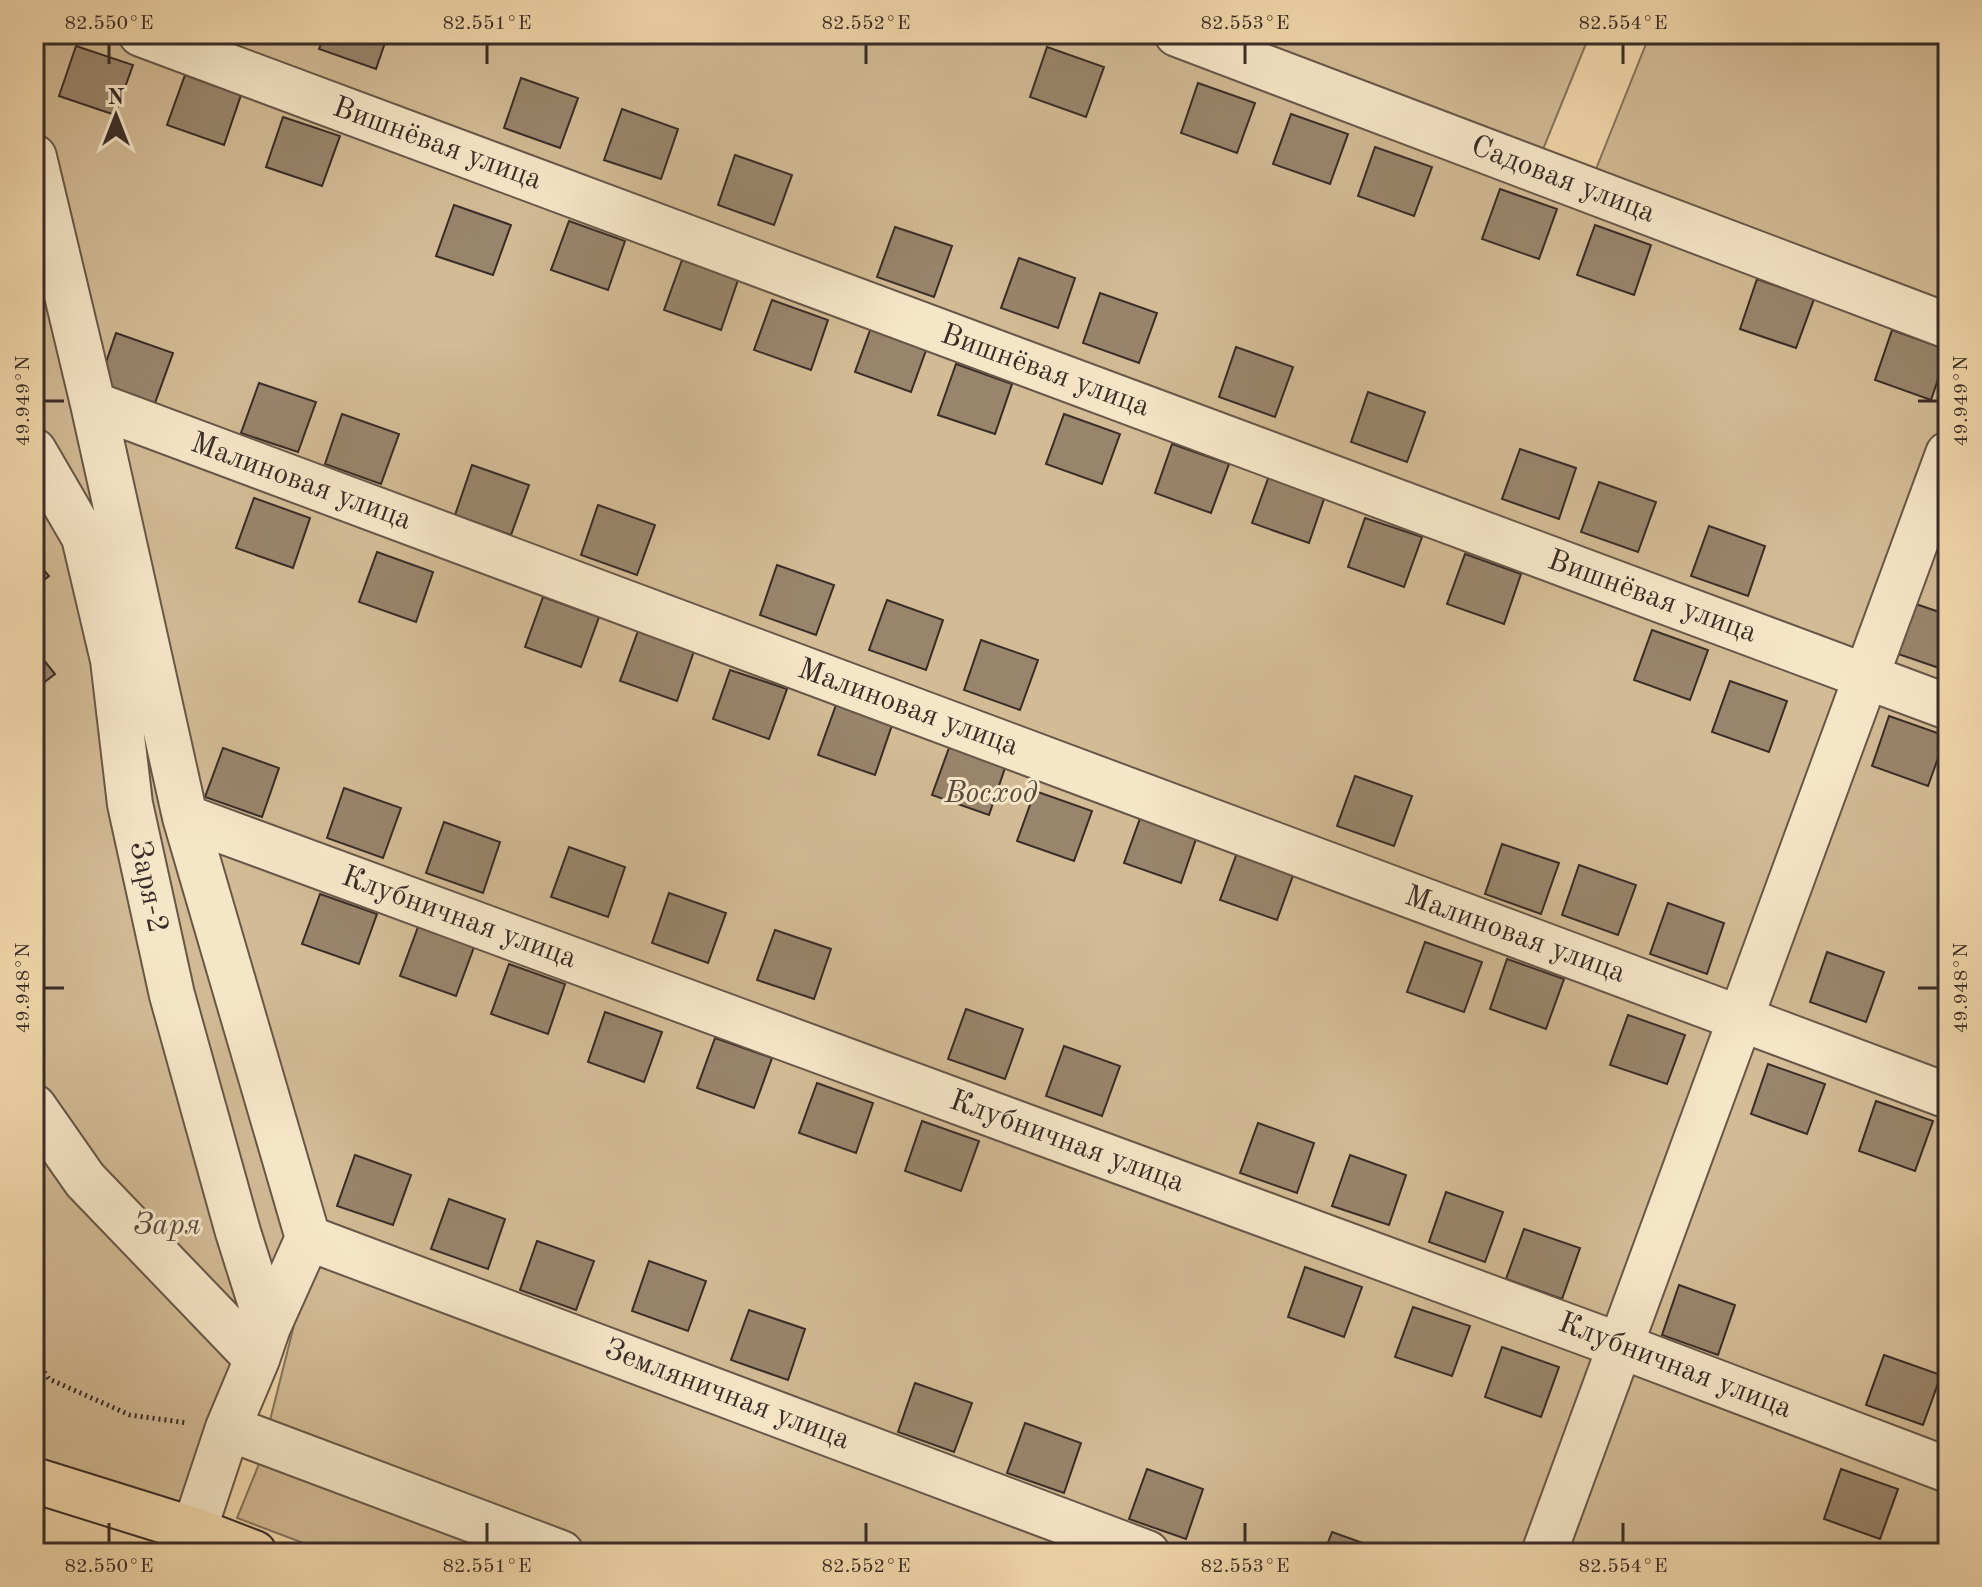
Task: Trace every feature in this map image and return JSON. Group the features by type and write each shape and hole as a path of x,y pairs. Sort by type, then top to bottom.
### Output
{"highway":[{"path":"34,1480 194,1530 254,1553"}],"street":[{"name":"Вишнёвая улица","path":"141,34 1948,707"},
{"name":"Садовая улица","path":"1177,34 1948,326"},
{"path":"34,157 93,404 185,817 308,1238 228,1428 194,1530"},
{"name":"Малиновая улица","path":"93,404 1948,1096"},
{"name":"Заря-2","path":"34,451 84,537 113,660 130,804 172,995 238,1232 262,1343"},
{"path":"1544,1553 1948,454"},
{"name":"Клубничная улица","path":"185,817 1948,1470"},
{"path":"34,1107 85,1180 262,1343"},
{"name":"Земляничная улица","path":"308,1238 1147,1553"},
{"path":"228,1428 561,1553"}],"path":[{"path":"34,1357 49,1379 130,1415 228,1428"}],"green space":[{"name":"Восход","path":"34,34 1148,34 1584,199 1650,34 1948,34 1948,1553 330,1553 237,1518 259,1464 318,1230 213,843 34,134"},
{"path":"1180,34 1590,34 1535,169"},
{"name":"Заря","path":"34,161 307,1238 194,1530 34,1483"}],"building":[{"path":"325,34 388,34 376,69 319,49"},
{"path":"920,34 947,34 944,42"},
{"path":"76,46 133,65 115,115 59,96"},
{"path":"1047,47 1104,67 1086,117 1030,97"},
{"path":"185,75 241,95 224,145 167,125"},
{"path":"521,78 578,98 560,148 504,128"},
{"path":"1198,83 1255,103 1237,153 1181,133"},
{"path":"622,109 678,129 661,179 604,160"},
{"path":"1291,114 1348,134 1330,184 1273,164"},
{"path":"283,117 340,136 322,186 266,167"},
{"path":"1375,147 1432,167 1414,216 1358,196"},
{"path":"735,155 792,175 774,225 718,205"},
{"path":"1500,189 1557,209 1539,259 1482,239"},
{"path":"454,205 511,225 493,275 436,256"},
{"path":"569,221 625,241 608,290 551,270"},
{"path":"1595,225 1651,245 1634,295 1577,275"},
{"path":"895,227 952,246 934,297 877,277"},
{"path":"1019,258 1075,278 1058,328 1001,308"},
{"path":"682,260 738,280 721,330 664,310"},
{"path":"1757,279 1814,299 1796,348 1740,329"},
{"path":"1100,293 1157,313 1139,363 1083,343"},
{"path":"772,300 828,320 811,370 754,350"},
{"path":"873,322 929,342 911,392 855,372"},
{"path":"1892,330 1948,350 1931,400 1875,380"},
{"path":"116,333 173,353 155,403 99,383"},
{"path":"1236,347 1293,367 1275,417 1219,397"},
{"path":"956,364 1012,384 995,434 938,415"},
{"path":"259,383 316,402 298,452 241,433"},
{"path":"1368,392 1425,412 1407,462 1351,442"},
{"path":"342,414 399,434 381,484 325,464"},
{"path":"1064,414 1120,434 1102,484 1046,464"},
{"path":"1172,444 1229,464 1211,513 1155,493"},
{"path":"1520,449 1576,468 1559,519 1502,499"},
{"path":"472,465 529,485 511,535 455,515"},
{"path":"1270,473 1326,493 1309,543 1252,523"},
{"path":"1599,482 1656,502 1638,552 1581,532"},
{"path":"254,498 310,518 293,568 236,548"},
{"path":"598,505 655,525 637,575 581,555"},
{"path":"1365,518 1422,537 1404,587 1348,567"},
{"path":"1709,526 1765,546 1748,596 1691,576"},
{"path":"377,552 433,572 416,622 359,602"},
{"path":"1465,554 1521,574 1504,624 1447,604"},
{"path":"34,558 49,576 34,588"},
{"path":"777,565 834,585 816,635 760,615"},
{"path":"543,597 599,617 581,667 525,647"},
{"path":"887,600 943,620 926,670 869,650"},
{"path":"1913,603 1948,615 1948,671 1895,653"},
{"path":"1652,630 1708,650 1690,700 1634,680"},
{"path":"638,631 694,651 677,701 620,681"},
{"path":"981,640 1038,660 1020,710 964,690"},
{"path":"34,648 55,674 34,690"},
{"path":"730,670 787,689 769,739 713,719"},
{"path":"1730,681 1787,701 1769,752 1712,732"},
{"path":"836,705 892,725 875,775 818,755"},
{"path":"1889,716 1946,736 1928,786 1872,766"},
{"path":"950,745 1006,765 989,815 932,795"},
{"path":"223,748 279,768 262,817 205,797"},
{"path":"1355,776 1412,796 1394,846 1337,826"},
{"path":"344,788 401,808 383,858 327,838"},
{"path":"1035,791 1092,811 1074,861 1017,841"},
{"path":"1142,813 1198,833 1181,883 1124,863"},
{"path":"444,822 500,842 483,893 426,873"},
{"path":"1502,844 1559,863 1541,914 1485,894"},
{"path":"569,847 625,867 608,917 551,897"},
{"path":"1238,850 1295,870 1277,920 1220,900"},
{"path":"1579,865 1636,885 1618,935 1562,915"},
{"path":"669,893 726,913 708,963 652,943"},
{"path":"320,894 377,914 359,964 302,944"},
{"path":"1668,903 1724,923 1707,974 1650,954"},
{"path":"418,927 474,947 456,996 400,976"},
{"path":"775,930 831,949 814,999 757,980"},
{"path":"1425,942 1482,962 1464,1012 1407,992"},
{"path":"1827,952 1884,972 1866,1022 1810,1002"},
{"path":"1507,959 1564,979 1546,1029 1490,1009"},
{"path":"509,964 565,984 548,1034 491,1014"},
{"path":"966,1009 1023,1029 1005,1079 948,1059"},
{"path":"605,1012 662,1032 644,1082 588,1062"},
{"path":"1628,1015 1685,1035 1667,1084 1610,1065"},
{"path":"715,1038 772,1058 754,1108 697,1088"},
{"path":"1064,1046 1120,1066 1102,1116 1046,1096"},
{"path":"1768,1064 1825,1084 1807,1134 1751,1114"},
{"path":"817,1083 873,1103 856,1153 799,1133"},
{"path":"1876,1101 1933,1121 1915,1171 1859,1151"},
{"path":"922,1121 979,1141 961,1191 905,1171"},
{"path":"1258,1123 1314,1143 1297,1193 1240,1173"},
{"path":"355,1155 411,1175 393,1225 337,1206"},
{"path":"1350,1155 1406,1175 1389,1225 1332,1206"},
{"path":"1446,1192 1503,1212 1485,1262 1429,1242"},
{"path":"449,1199 505,1219 488,1269 431,1249"},
{"path":"1524,1229 1580,1248 1562,1299 1506,1279"},
{"path":"537,1241 594,1261 576,1310 520,1290"},
{"path":"649,1261 706,1281 688,1331 632,1311"},
{"path":"1305,1267 1362,1287 1344,1337 1288,1317"},
{"path":"1679,1285 1735,1305 1718,1355 1662,1335"},
{"path":"1413,1307 1470,1326 1452,1376 1395,1357"},
{"path":"749,1310 805,1329 788,1380 731,1360"},
{"path":"1502,1347 1559,1367 1541,1417 1485,1397"},
{"path":"1884,1355 1941,1375 1923,1425 1866,1405"},
{"path":"915,1383 972,1403 954,1452 898,1432"},
{"path":"1025,1423 1081,1443 1064,1493 1007,1473"},
{"path":"1147,1469 1203,1489 1186,1539 1129,1519"},
{"path":"1841,1469 1898,1489 1880,1539 1824,1519"},
{"path":"1332,1532 1388,1552 1388,1553 1324,1553"}]}
